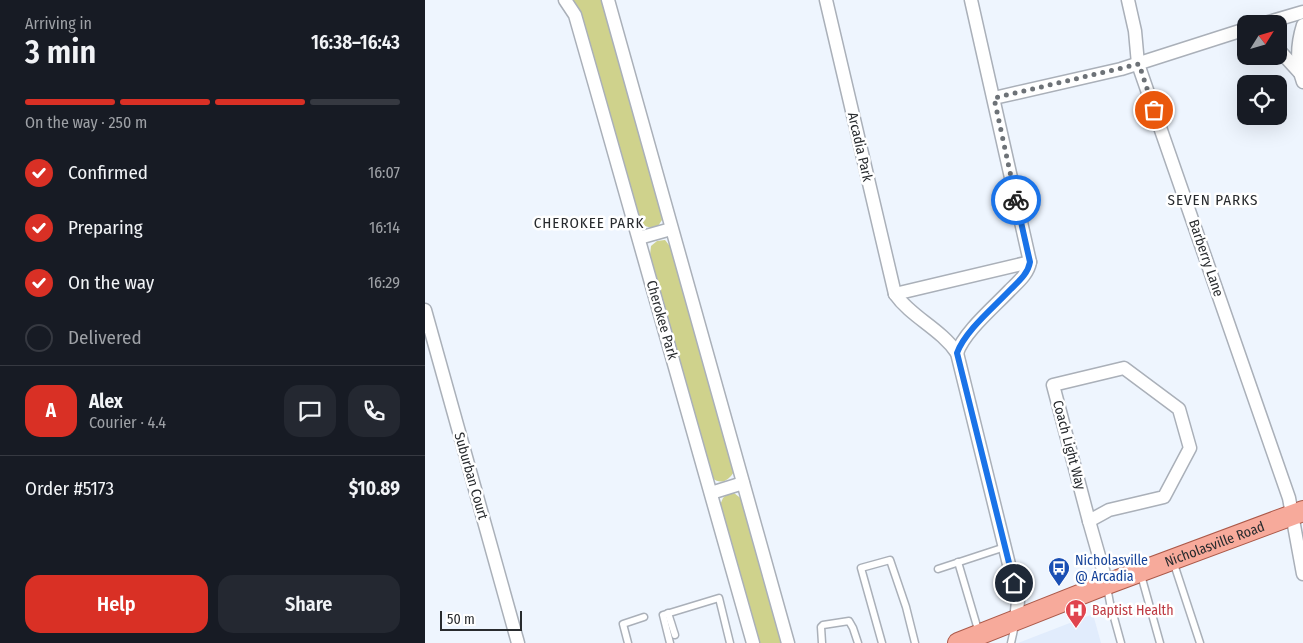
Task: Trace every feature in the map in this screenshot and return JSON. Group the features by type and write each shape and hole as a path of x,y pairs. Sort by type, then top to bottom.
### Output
{"main road":[{"name":"Nicholasville Road","path":"958,643 1107,584 1298,513"}],"street":[{"name":"Cherokee Park","path":"565,0 575,15 753,643"},
{"path":"608,0 788,643"},
{"name":"Arcadia Park","path":"826,0 895,294"},
{"path":"957,353 968,334 1019,282 1029,267 1030,262 971,0"},
{"name":"Barberry Lane","path":"1128,0 1135,31 1139,64 1289,498 1298,513 1295,532 1303,574"},
{"path":"1287,17 1303,12"},
{"path":"1301,77 1297,43 1303,25"},
{"path":"994,98 1139,64 1237,31"},
{"path":"1226,34 1237,34"},
{"path":"1287,60 1301,77"},
{"path":"639,238 671,229"},
{"path":"895,294 1030,262"},
{"path":"895,294 950,343 957,353 1018,601 1016,621"},
{"name":"Suburban Court","path":"425,310 518,643"},
{"name":"Coach Light Way","path":"1089,521 1109,510 1164,498 1190,448 1179,410 1124,368 1053,385 1089,521 1107,584"},
{"path":"711,493 743,482"}],"lane":[{"path":"938,569 1005,547"},
{"path":"1173,559 1201,643"},
{"path":"883,643 861,568 890,560 906,607 915,643"},
{"path":"958,562 979,635"},
{"path":"1139,572 1160,643"},
{"path":"1107,584 1121,643"},
{"path":"670,643 663,615 719,598 730,643"},
{"path":"668,614 675,635"},
{"path":"628,643 623,624 644,617"},
{"path":"822,643 821,628 823,625 849,621 858,643"},
{"path":"1011,643 1016,621"}],"shaded area":[{"name":"Baptist Health","path":"1093,614 1101,643 1018,643"}],"green space":[{"path":"573,0 601,0 661,212 662,220 658,226 652,228 641,225 587,36 578,8"},
{"path":"665,240 673,250 734,472 729,478 721,482 712,478 650,255 651,246 657,241"},
{"path":"728,493 734,493 743,500 783,643 759,643 720,505"}],"way so far":[{"path":"1016,200 994,98 1139,64 1154,110"}],"place":[{"name":"Nicholasville @ Arcadia","path":"1059,587"},
{"name":"Baptist Health","path":"1076,629"}],"district":[{"name":"SEVEN PARKS","path":"1213,200"},
{"name":"CHEROKEE PARK","path":"589,223"}],"route":[{"path":"1014,583 957,353 968,334 1019,282 1029,267 1030,262 1016,200"}]}
